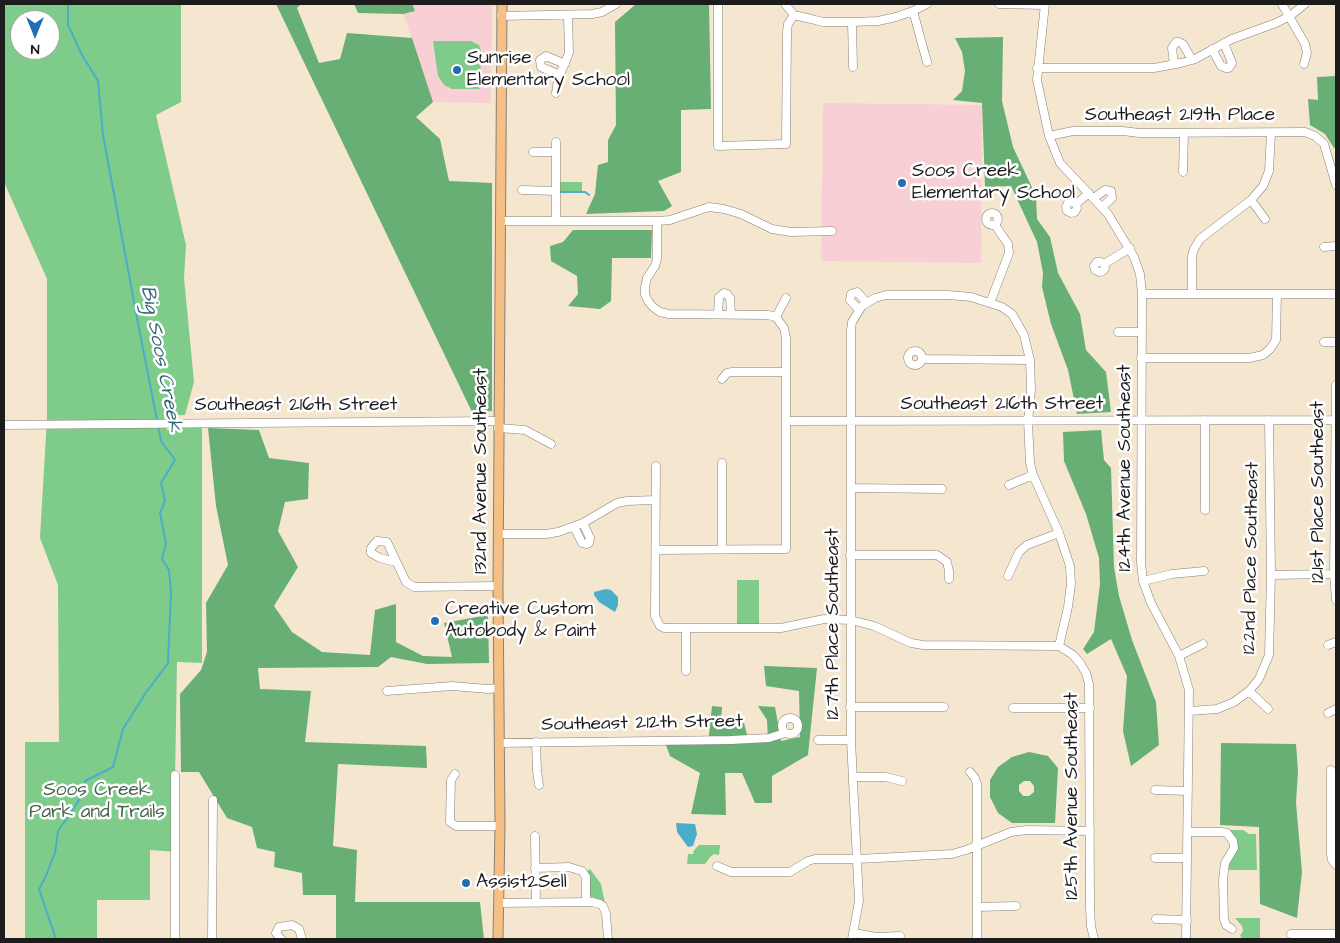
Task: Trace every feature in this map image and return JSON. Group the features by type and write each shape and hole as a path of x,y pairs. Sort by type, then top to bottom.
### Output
{"main road":[{"name":"132nd Avenue Southeast","path":"498,939 500,826 498,424 502,4"}],"street":[{"path":"502,16 568,16 602,12 616,4"},
{"path":"718,4 718,146 786,144 787,32 788,24 794,14"},
{"path":"785,4 794,14 823,22 878,21 913,12 928,4"},
{"path":"999,4 1045,4"},
{"name":"124th Avenue Southeast","path":"1045,4 1037,68 1038,89 1049,136 1060,163 1102,207 1130,248 1140,274 1142,294 1141,563 1143,581 1151,603 1180,656 1189,690 1186,939"},
{"path":"1282,4 1306,49 1307,53 1304,64"},
{"path":"1037,68 1154,68 1192,60 1224,43 1261,30 1290,16 1305,4"},
{"path":"913,12 927,62"},
{"path":"556,93 556,85 570,46 568,16"},
{"path":"852,22 853,67"},
{"path":"1174,64 1172,48 1176,42 1183,44 1192,60"},
{"path":"1212,49 1221,66 1229,68 1232,63 1224,43"},
{"path":"560,75 541,67 540,60 546,56 565,64"},
{"name":"Southeast 219th Place","path":"1049,136 1073,131 1311,134 1320,139 1324,144 1336,184"},
{"path":"1192,294 1192,256 1197,244 1200,239 1251,200 1263,186 1269,171 1271,132"},
{"path":"1183,172 1184,133"},
{"path":"556,142 556,221"},
{"path":"533,152 556,152"},
{"path":"522,190 556,191"},
{"path":"1076,204 1105,190 1111,192 1112,198 1102,207"},
{"path":"1251,200 1265,219"},
{"path":"500,221 658,221 670,220 709,207 741,214 772,229 791,232 832,231"},
{"path":"656,550 786,549 787,421 786,338 784,328 776,317 768,314 669,314 660,312 648,302 645,294 647,278 657,258 658,221"},
{"path":"656,466 655,616 660,626 667,629 781,628 824,619 851,620 874,626 911,643 923,645 1059,646 1071,584 1067,554 1033,475 1030,463 1028,421 1031,390 1030,360 1024,335 1015,319 1002,307 990,303 1009,253 1008,244 996,225"},
{"path":"1324,247 1336,246"},
{"path":"1104,264 1130,248"},
{"path":"718,314 719,297 724,293 730,298 730,314"},
{"path":"1142,294 1336,294"},
{"path":"1141,358 1257,357 1267,352 1273,345 1277,334 1276,294"},
{"name":"127th Place Southeast","path":"853,936 859,901 850,740 852,322 862,306 886,295 948,295 971,297 990,303"},
{"path":"776,317 786,298"},
{"path":"1118,332 1142,332"},
{"path":"1324,342 1336,342"},
{"path":"922,359 1030,360"},
{"path":"722,379 727,373 732,372 786,372"},
{"name":"121st Place Southeast","path":"1336,385 1336,600"},
{"path":"1205,510 1206,420"},
{"name":"122nd Place Southeast","path":"1249,691 1263,671 1269,655 1271,575 1269,420"},
{"name":"Southeast 216th Street","path":"787,421 1336,420"},
{"name":"Southeast 216th Street","path":"4,425 498,424 525,430 551,444"},
{"path":"722,463 722,549"},
{"path":"1009,486 1033,475"},
{"path":"851,488 942,488"},
{"path":"498,534 546,534 574,527 617,503 656,500"},
{"path":"574,527 582,543 590,543 590,538 583,523"},
{"path":"1008,576 1019,552 1027,545 1059,533"},
{"path":"850,555 936,555 946,562 949,579"},
{"path":"396,562 406,582 414,587 498,586"},
{"path":"1271,575 1335,570"},
{"path":"1143,581 1172,574 1204,571"},
{"path":"686,629 686,671"},
{"path":"1180,656 1203,644"},
{"name":"125th Avenue Southeast","path":"1059,646 1074,656 1086,673 1089,684 1090,914 1094,939"},
{"path":"387,691 452,686 499,688"},
{"path":"1190,711 1208,711 1227,706 1249,691 1268,709"},
{"path":"850,706 944,706"},
{"path":"1013,708 1090,708"},
{"path":"1328,713 1336,709"},
{"name":"Southeast 212th Street","path":"499,743 731,740 769,738 785,733"},
{"path":"818,740 850,740"},
{"path":"536,742 537,771 540,785"},
{"path":"1331,770 1331,848 1335,864"},
{"path":"970,772 976,778 977,784 978,939"},
{"path":"455,774 451,780 450,822 456,826 500,826"},
{"path":"175,775 176,939"},
{"path":"853,777 886,777 902,781"},
{"path":"1155,790 1188,790"},
{"path":"212,939 213,800"},
{"path":"717,866 731,872 784,873 790,872 815,859 858,859 952,854 1011,832 1027,830 1090,831"},
{"path":"1188,832 1222,832 1229,835 1234,845 1233,851 1225,863 1223,880 1224,919 1226,924 1232,929"},
{"path":"535,836 536,903"},
{"path":"1155,858 1187,858"},
{"path":"535,868 568,867 582,871 586,877 586,902"},
{"path":"499,903 595,903 603,906 606,914 608,939"},
{"path":"978,907 1016,906"},
{"path":"1156,919 1187,920"},
{"path":"280,939 276,933 279,927 283,925 296,926 300,929 301,939"},
{"path":"1291,934 1336,934"},
{"path":"853,936 900,936"}],"shaded area":[{"name":"Sunrise Elementary School","path":"400,4 492,4 491,103 433,102"},
{"name":"Soos Creek Elementary School","path":"823,103 982,105 981,263 821,261"}],"green space":[{"name":"Soos Creek Park and Trails","path":"4,4 181,4 181,102 156,115 186,245 184,278 194,382 185,415 164,416 167,430 178,430 178,425 202,425 202,663 177,662 175,779 177,852 150,850 150,900 97,900 97,939 25,939 25,742 59,742 58,585 40,538 47,418 47,279 4,182"},
{"path":"276,4 301,4 297,8 319,63 340,59 347,33 412,38 433,102 416,117 440,139 449,181 492,183 492,411 472,412"},
{"path":"354,4 412,4 415,11 403,14 358,13"},
{"path":"636,4 709,4 711,109 681,110 681,172 658,181 672,206 664,211 586,214 595,194 598,165 608,162 608,140 616,125 615,22"},
{"path":"1003,37 1002,101 1013,147 1036,196 1037,219 1050,237 1058,273 1080,314 1086,350 1106,372 1111,412 1077,414 1068,370 1051,324 1042,287 1043,273 1037,242 1011,186 985,187 982,103 953,100 962,91 965,71 962,52 955,38"},
{"path":"433,41 471,41 479,45 481,51 480,89 452,89 444,85 438,76"},
{"path":"1336,76 1336,147 1334,148 1325,134 1310,125 1308,99 1318,100 1317,77"},
{"path":"560,182 582,182 582,191 560,191"},
{"path":"573,230 652,230 651,258 612,258 611,301 600,309 568,306 578,294 577,276 551,261 550,246 563,242"},
{"path":"208,428 259,430 269,458 309,463 308,499 285,502 278,531 298,567 274,606 292,632 322,652 370,655 375,610 396,604 396,642 423,656 452,657 444,623 488,615 489,663 427,664 391,657 378,667 258,668 260,689 311,691 305,742 426,746 427,768 338,764 333,846 357,850 355,902 480,902 484,939 336,939 336,895 303,895 302,873 274,867 275,852 257,848 252,827 227,818 199,772 181,772 180,694 201,670 207,652 206,603 228,565 216,506"},
{"path":"1101,430 1104,460 1111,468 1114,567 1119,596 1132,640 1156,702 1159,745 1131,766 1123,731 1127,676 1111,639 1087,654 1083,649 1094,632 1100,584 1099,558 1086,514 1064,461 1063,432"},
{"path":"737,580 759,580 759,624 737,624"},
{"path":"764,666 817,668 808,755 772,776 772,803 755,803 742,773 725,773 726,815 691,814 700,773 670,756 666,745 708,744 712,706 722,707 721,721 744,723 749,742 768,741 767,720 758,706 775,707 781,741 800,737 799,691 766,686"},
{"path":"1221,743 1296,744 1298,771 1296,803 1302,872 1297,918 1260,904 1259,827 1220,825"},
{"path":"1029,752 1048,756 1058,768 1055,823 1012,823 998,813 990,797 990,780 998,767 1012,757","holes":["1024,781 1030,781 1034,786 1034,792 1029,796 1023,796 1019,791 1019,785"]},
{"path":"1228,830 1243,830 1249,834 1256,834 1257,870 1227,870 1237,851 1235,837"},
{"path":"699,845 720,845 719,855 714,854 705,864 687,864 688,854 693,854"},
{"path":"590,869 601,884 605,903 590,896 586,872"},
{"path":"1235,918 1260,918 1260,939 1243,939 1240,936 1243,931 1242,926"}],"water":[{"path":"606,589 611,590 618,597 618,605 615,612 599,602 594,595 594,592"},
{"path":"676,823 695,824 697,834 693,846 688,847 677,832"}],"waterway":[{"name":"Big Soos Creek","path":"68,4 68,25 82,55 98,81 103,135 157,420"},
{"path":"560,192 585,192 589,195"},
{"name":"Big Soos Creek","path":"56,939 39,889 55,853 58,831 78,802 85,781 113,767 123,729 145,694 168,663 171,592 169,570 162,559 166,544 160,513 165,501 161,483 175,460 161,441 158,425"}],"place":[{"name":"Sunrise Elementary School","path":"457,70"},
{"name":"Soos Creek Elementary School","path":"902,183"},
{"name":"Creative Custom Autobody & Paint","path":"435,621"},
{"name":"Assist2Sell","path":"466,883"}]}
